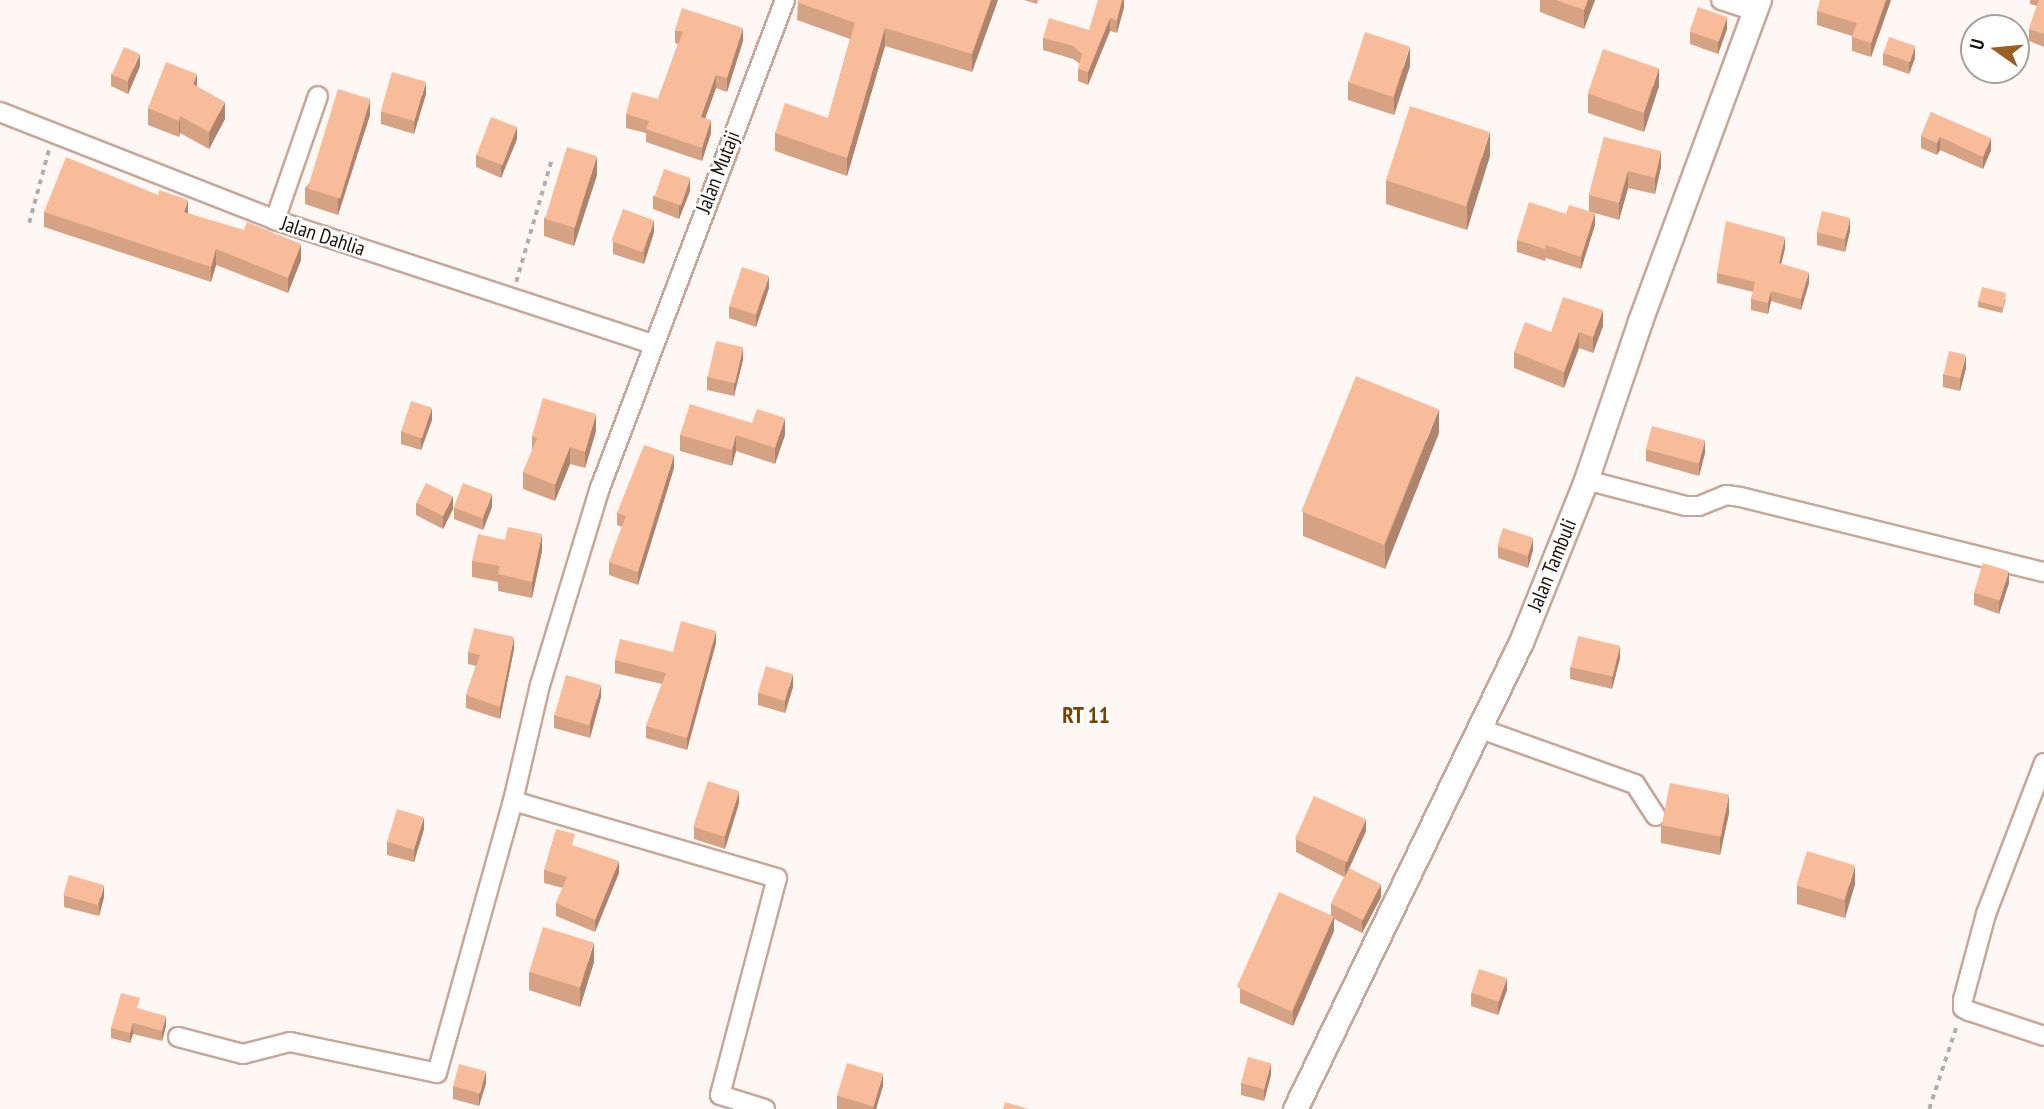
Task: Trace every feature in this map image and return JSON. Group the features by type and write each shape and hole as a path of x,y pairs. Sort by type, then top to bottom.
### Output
{"street":[{"name":"Jalan Mutaji","path":"178,1037 243,1054 264,1052 290,1042 438,1073 576,563 652,344 785,0"},
{"path":"1721,0 1756,5"},
{"name":"Jalan Tambuli","path":"1295,1109 1481,729 1586,480 1756,5"},
{"path":"275,220 318,96"},
{"name":"Jalan Dahlia","path":"0,112 275,220 652,344"},
{"path":"1586,480 1686,506 1699,506 1726,495 1740,497 2044,572"},
{"path":"1481,729 1635,784 1656,816"},
{"path":"2044,763 1975,943 1963,1008 2044,1036"},
{"path":"513,801 777,878 720,1095 765,1109"}],"path":[{"path":"29,223 53,134"},
{"path":"511,298 552,158"},
{"path":"1929,1109 1963,1008"}],"building":[{"path":"991,0 972,54 885,28 847,158 775,133 785,103 828,118 855,23 797,2"},
{"path":"1098,0 1122,0 1117,20 1110,18 1088,72 1078,69 1082,54 1073,46 1043,38 1049,18 1089,30"},
{"path":"1556,0 1588,0 1584,10"},
{"path":"1820,0 1886,0 1871,43 1852,37 1857,23 1817,11"},
{"path":"2039,0 2044,0 2044,34 2030,29"},
{"path":"1698,7 1727,17 1719,42 1690,32"},
{"path":"682,8 743,28 727,78 716,75 701,117 711,120 702,148 646,129 649,121 626,114 632,92 658,99 683,32 675,30"},
{"path":"1365,32 1410,47 1393,97 1349,82"},
{"path":"1889,37 1915,46 1910,62 1883,53"},
{"path":"124,47 140,54 127,81 112,74"},
{"path":"1603,49 1659,68 1643,113 1588,93"},
{"path":"166,62 197,74 193,84 225,102 209,132 180,116 179,121 148,108"},
{"path":"392,72 426,82 414,121 381,111"},
{"path":"338,89 371,99 340,198 308,188"},
{"path":"1410,106 1490,132 1466,206 1386,180"},
{"path":"1931,112 1991,138 1983,157 1940,137 1937,143 1921,136"},
{"path":"491,117 517,127 502,165 476,155"},
{"path":"1604,137 1661,151 1655,178 1628,171 1619,203 1589,195"},
{"path":"567,147 597,156 575,228 545,219"},
{"path":"66,157 158,195 159,190 188,200 184,212 244,230 247,222 301,244 288,278 216,249 211,267 44,212"},
{"path":"664,169 690,178 681,206 655,196"},
{"path":"1529,202 1566,214 1569,205 1595,213 1581,257 1546,245 1545,249 1517,240"},
{"path":"623,209 654,220 642,252 611,241"},
{"path":"1822,211 1850,218 1845,239 1817,232"},
{"path":"1726,221 1785,237 1779,263 1809,272 1801,299 1771,291 1768,303 1751,299 1755,282 1717,273"},
{"path":"742,267 769,276 756,315 729,306"},
{"path":"1982,287 2006,293 2003,308 1978,302"},
{"path":"1563,297 1603,310 1593,337 1579,332 1564,372 1514,352 1525,322 1551,332"},
{"path":"716,341 743,347 735,383 708,377"},
{"path":"1949,351 1966,355 1960,378 1944,374"},
{"path":"1356,376 1439,409 1384,545 1301,511"},
{"path":"543,398 596,414 585,452 570,447 555,485 523,472 537,438 532,436"},
{"path":"411,401 432,408 422,438 401,431"},
{"path":"690,404 752,423 757,409 785,418 775,448 736,435 732,450 680,435"},
{"path":"1652,426 1705,440 1699,463 1646,449"},
{"path":"644,445 674,455 638,572 609,562 626,516 617,513"},
{"path":"426,483 453,496 443,516 416,503"},
{"path":"463,483 492,494 483,518 454,507"},
{"path":"508,527 542,534 532,582 498,574 500,566 472,561 478,534 505,540"},
{"path":"1503,528 1533,538 1528,556 1497,546"},
{"path":"1983,563 2009,571 2000,601 1974,593"},
{"path":"681,621 716,631 687,738 646,726 666,673 615,660 620,639 673,652"},
{"path":"474,628 514,637 500,707 466,695 480,655 468,652"},
{"path":"1578,636 1620,646 1613,677 1571,667"},
{"path":"766,666 793,674 785,701 758,693"},
{"path":"566,675 601,685 589,725 554,715"},
{"path":"708,781 739,791 725,837 693,827"},
{"path":"1670,783 1729,794 1721,837 1662,825"},
{"path":"1314,796 1366,819 1347,862 1295,839"},
{"path":"397,809 424,817 414,850 387,842"},
{"path":"556,829 575,834 572,845 619,861 595,920 556,903 567,877 544,870"},
{"path":"1807,851 1855,866 1844,900 1796,885"},
{"path":"1349,868 1381,884 1363,920 1331,904"},
{"path":"69,875 104,885 98,905 63,895"},
{"path":"1279,892 1334,916 1292,1011 1237,987"},
{"path":"543,927 594,942 580,987 529,972"},
{"path":"1479,969 1507,978 1499,1002 1471,993"},
{"path":"121,993 140,998 137,1008 166,1016 162,1031 133,1023 130,1033 111,1028"},
{"path":"1248,1057 1271,1063 1264,1089 1241,1083"},
{"path":"847,1063 883,1074 873,1107 837,1096"},
{"path":"459,1064 486,1071 480,1093 453,1086"},
{"path":"1005,1102 1029,1109 1003,1109"}],"district":[{"name":"RT 11","path":"1086,715"}]}
